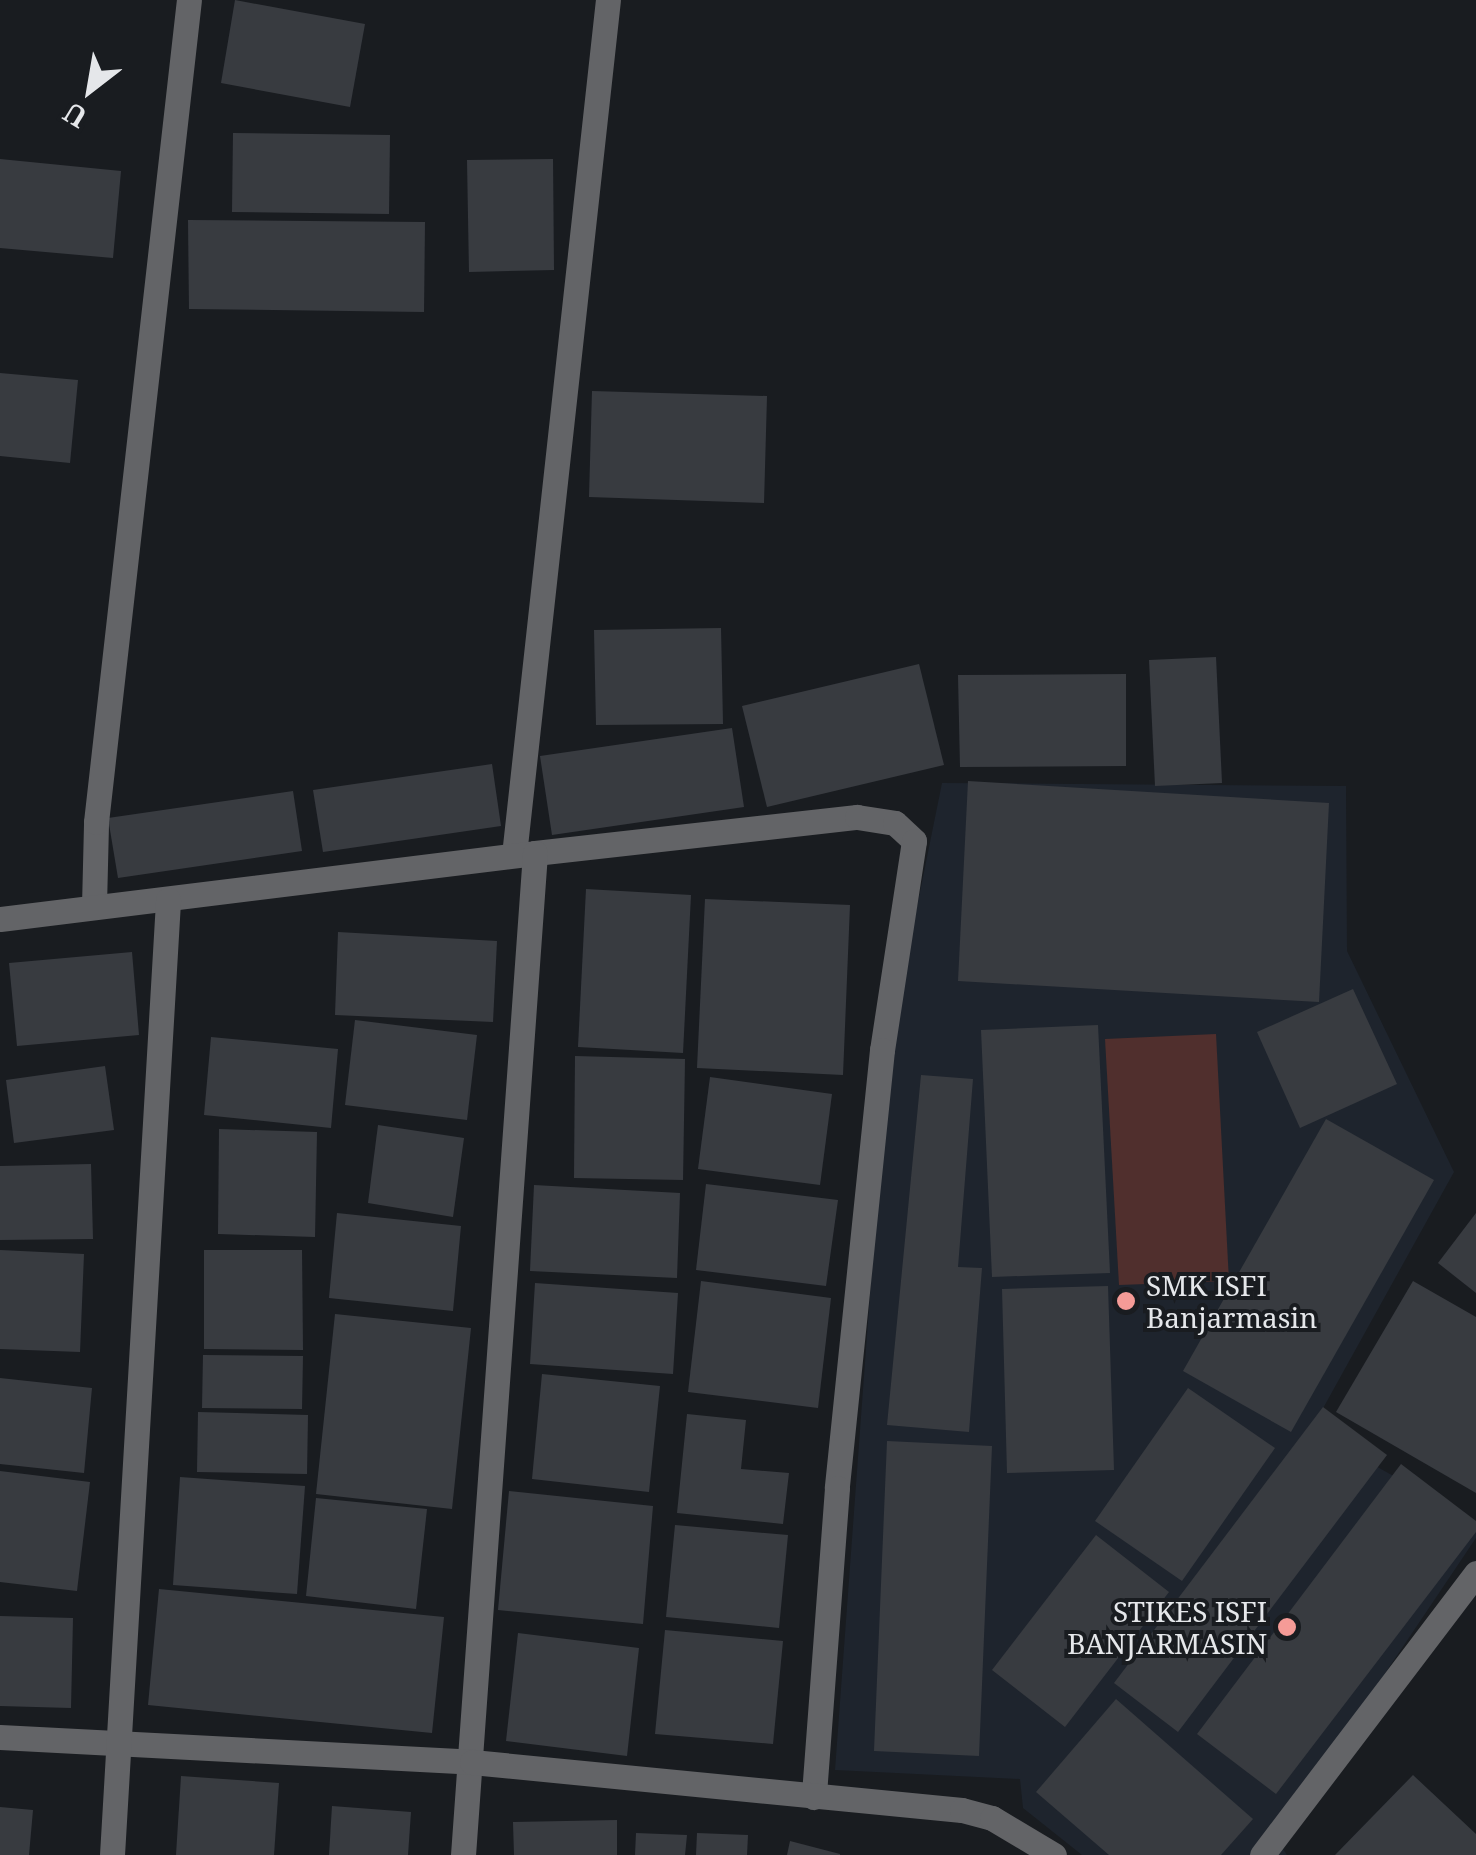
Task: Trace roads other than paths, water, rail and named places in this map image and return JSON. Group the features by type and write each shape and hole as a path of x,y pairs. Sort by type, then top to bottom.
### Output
{"street":[{"path":"94,906 96,822 188,0"},
{"path":"463,1855 472,1762 524,854 608,0"},
{"path":"0,919 858,816 895,822 914,841 880,1069 814,1797"},
{"path":"112,1855 122,1742 168,900"},
{"path":"1262,1855 1476,1573"},
{"path":"0,1738 472,1762 962,1810 992,1818 1054,1855"}],"place":[{"name":"SMK ISFI Banjarmasin","path":"1126,1301"},
{"name":"STIKES ISFI BANJARMASIN","path":"1287,1627"}]}
